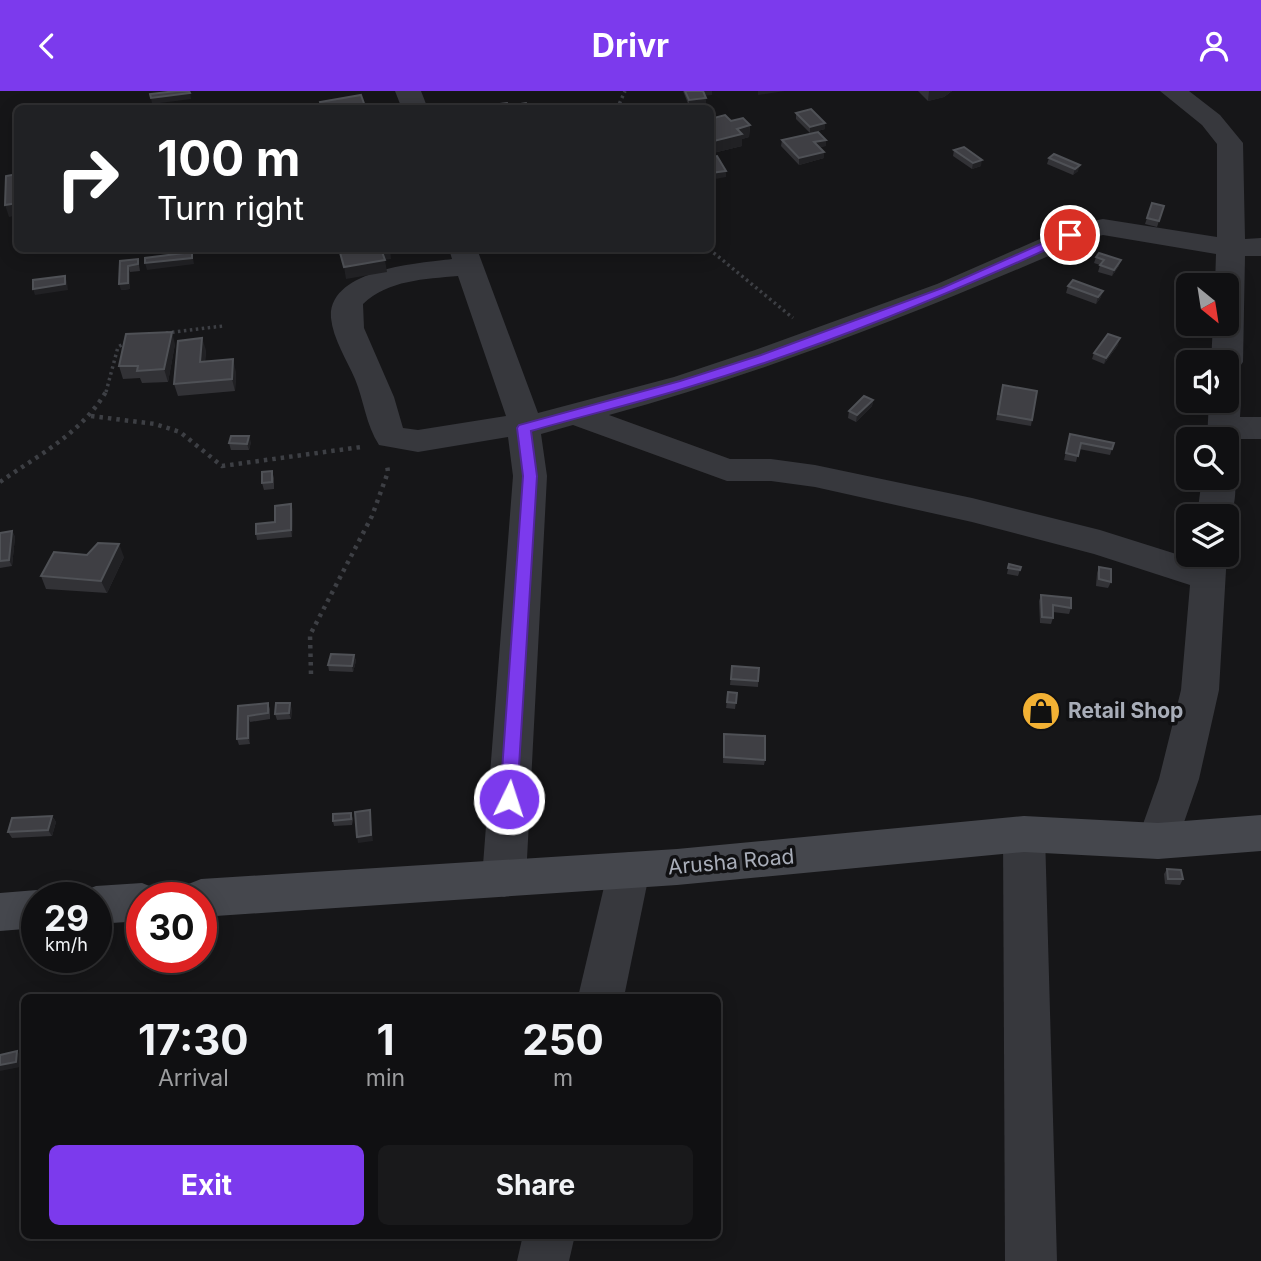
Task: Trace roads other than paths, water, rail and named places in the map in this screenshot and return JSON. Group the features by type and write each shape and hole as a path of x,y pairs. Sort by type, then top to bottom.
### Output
{"main road":[{"name":"Arusha Road","path":"217,897 629,870 1024,834 1158,841 1261,833"},
{"path":"0,912 21,910"}],"street":[{"path":"1173,91 1240,140 1231,248 1227,350"},
{"path":"504,878 530,476 523,426 466,257 380,280 360,290 349,300 346,317 374,381 387,431 393,441 418,441 523,426 685,384 818,339 947,290 1082,231 1103,227 1231,248 1261,247"},
{"path":"574,414 727,470 771,470 815,476 1176,559"},
{"path":"1224,423 1261,428"},
{"path":"1158,841 1179,779 1200,690 1209,567"},
{"path":"1024,834 1031,1261"},
{"path":"602,994 629,870"},
{"path":"543,1261 547,1239"}],"place":[{"name":"Retail Shop","path":"1041,711"}]}
